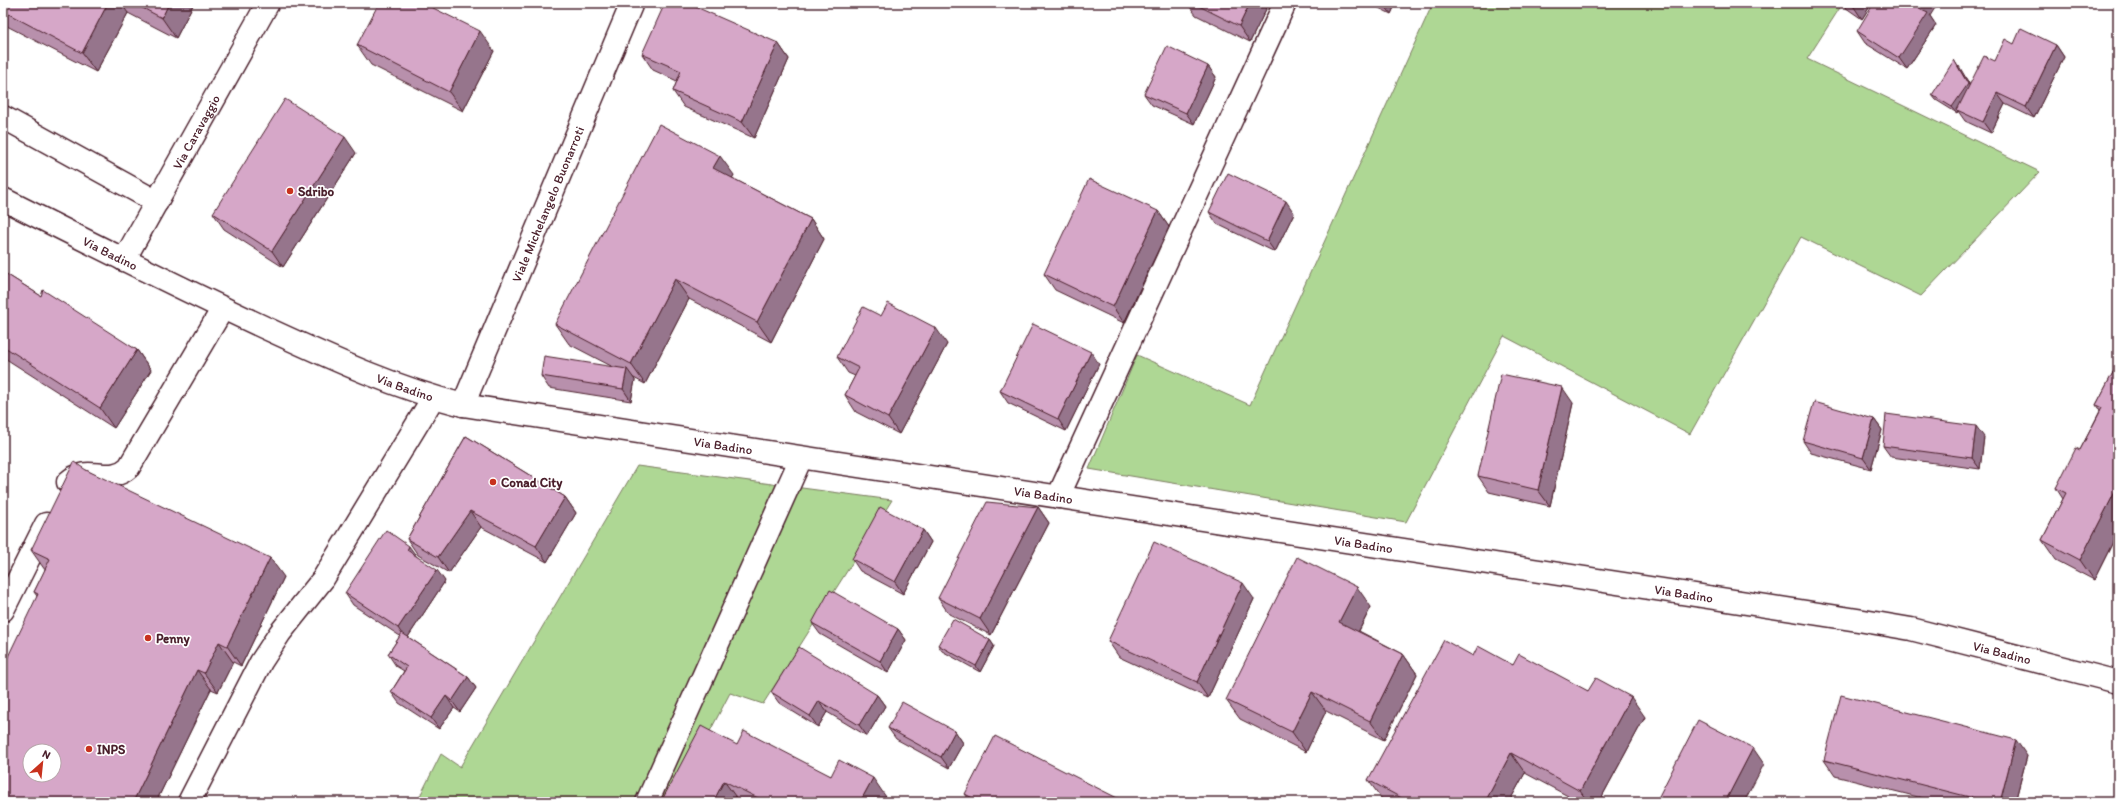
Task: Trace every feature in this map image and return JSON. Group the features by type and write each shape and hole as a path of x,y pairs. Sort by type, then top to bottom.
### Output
{"street":[{"name":"Via Caravaggio","path":"124,260 268,3"},
{"name":"Viale Michelangelo Buonarroti","path":"463,405 632,3"},
{"path":"1058,497 1285,3"},
{"path":"3,117 157,202"},
{"name":"Via Badino","path":"3,199 223,308 369,375 433,398 463,405 1911,629 2118,682"},
{"path":"3,610 55,504 69,480 85,473 114,476 122,473 129,467 223,308"},
{"path":"189,802 261,662 284,628 323,578 433,398"},
{"path":"647,802 801,458"}],"green space":[{"path":"1433,3 1843,3 1807,59 2040,172 1921,296 1801,237 1690,434 1504,336 1406,522 1089,469 1137,355 1250,405"},
{"path":"637,466 892,500 763,704 730,693 673,802 417,802 441,754 460,767"}],"building":[{"path":"3,3 108,3 82,53 3,11"},
{"path":"133,3 169,3 162,18"},
{"path":"379,3 423,3 480,31 449,92 357,45"},
{"path":"665,3 687,3 778,43 742,122 673,91 681,71 642,54"},
{"path":"1193,3 1250,3 1239,26"},
{"path":"1848,3 1857,3 1854,7"},
{"path":"1874,3 1923,3 1919,9 1928,13 1899,58 1857,31"},
{"path":"2021,28 2056,45 2026,107 1997,93 1983,122 1957,110 1984,56 1995,61 2005,39 2014,44"},
{"path":"1167,46 1208,66 1186,113 1144,94"},
{"path":"1954,60 1968,84 1952,107 1932,95"},
{"path":"285,99 345,137 272,251 213,213"},
{"path":"659,124 720,156 713,168 811,219 757,322 675,279 631,364 555,324"},
{"path":"1228,173 1286,201 1267,241 1209,212"},
{"path":"1089,179 1158,211 1113,307 1044,274"},
{"path":"3,272 41,296 43,290 137,350 100,408 3,346"},
{"path":"888,303 936,328 888,418 845,395 859,368 837,357 863,307 881,316"},
{"path":"1033,324 1091,352 1058,419 1000,391"},
{"path":"544,356 627,369 623,389 541,376"},
{"path":"2118,363 2118,486 2080,560 2042,540 2066,493 2056,488 2076,448 2080,450 2102,408 2096,405"},
{"path":"1501,374 1562,387 1538,490 1478,476"},
{"path":"1814,402 1874,419 1863,458 1803,441"},
{"path":"1886,414 1976,426 1972,458 1883,446"},
{"name":"Conad City","path":"466,436 565,497 536,546 470,511 438,557 407,539"},
{"name":"Penny","path":"74,462 86,470 270,558 227,646 219,642 204,673 197,670 133,802 3,802 3,667 38,594 34,592 50,559 31,550"},
{"path":"987,502 1038,507 980,619 938,598"},
{"path":"880,507 923,530 895,582 852,559"},
{"path":"386,530 409,546 407,550 437,570 398,628 345,593"},
{"path":"1154,542 1243,583 1197,682 1108,641"},
{"path":"1297,557 1357,587 1339,622 1403,654 1370,721 1312,692 1292,732 1226,700"},
{"path":"830,590 898,629 880,661 812,623"},
{"path":"953,619 990,640 976,666 938,645"},
{"path":"402,633 468,677 452,701 446,696 431,718 391,692 407,667 388,654"},
{"path":"1444,640 1473,656 1478,646 1513,665 1519,654 1588,691 1596,678 1631,697 1580,791 1511,753 1485,802 1409,802 1368,780"},
{"path":"799,647 877,695 859,725 819,701 810,716 771,692"},
{"path":"1841,695 2016,740 2000,802 1989,802 1824,760"},
{"path":"902,702 955,731 941,757 888,728"},
{"path":"1698,720 1753,748 1725,802 1656,802"},
{"path":"701,726 737,745 744,731 831,776 839,760 873,778 860,802 766,802 724,781 713,802 661,802"},
{"path":"995,736 1125,802 980,802 965,794"},
{"path":"2118,788 2118,802 2114,802"}],"place":[{"name":"Sdribo","path":"290,191"},
{"name":"Conad City","path":"493,482"},
{"name":"Penny","path":"148,638"},
{"name":"INPS","path":"89,749"}]}
